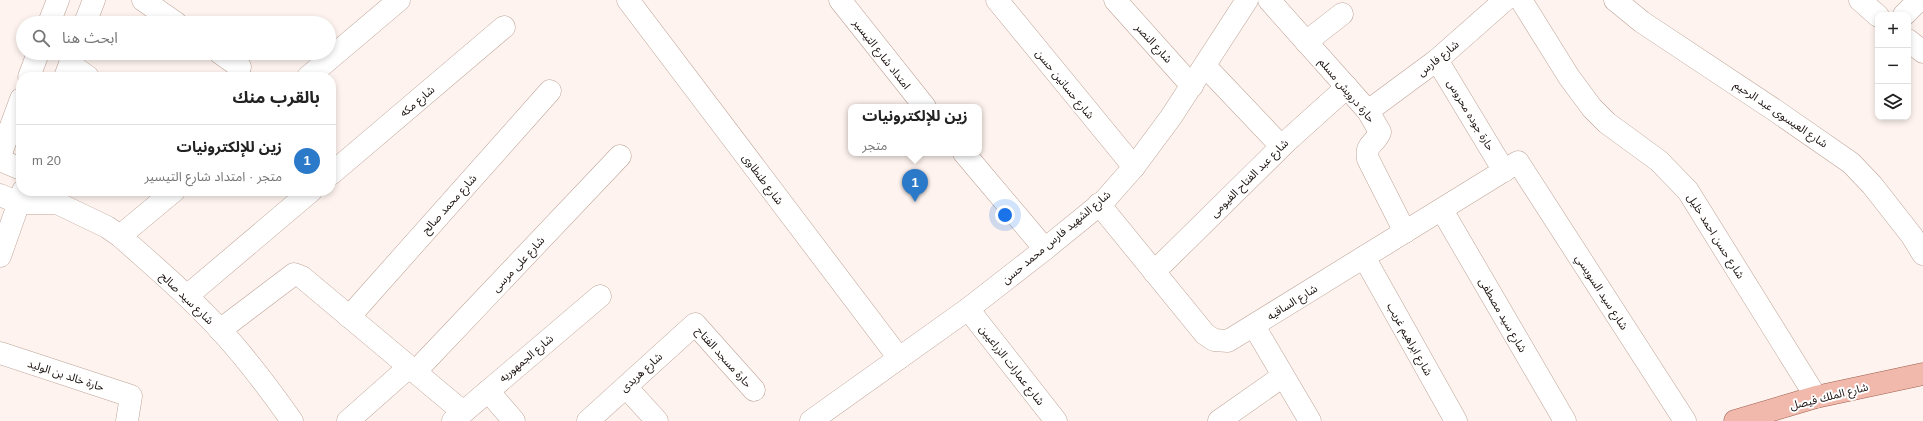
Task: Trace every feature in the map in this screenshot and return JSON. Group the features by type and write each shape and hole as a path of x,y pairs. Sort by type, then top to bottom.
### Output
{"main road":[{"name":"شارع الملك فيصل","path":"1735,421 1816,397 1923,374"}],"street":[{"path":"52,16 58,0"},
{"path":"88,16 94,0"},
{"path":"143,0 166,16"},
{"path":"336,53 399,0"},
{"name":"شارع طنطاوى","path":"628,0 899,358"},
{"name":"امتداد شارع التيسير","path":"840,0 923,104"},
{"name":"شارع حسانين حسن","path":"997,0 1134,167"},
{"name":"شارع النصر","path":"1115,0 1192,86"},
{"name":"حارة درويش مسلم","path":"1269,0 1347,87 1368,112 1380,132 1378,138 1369,146 1367,152 1368,159 1405,232"},
{"name":"شارع فارس","path":"1368,112 1437,60 1505,0"},
{"name":"شارع حسن احمد خليل","path":"1521,0 1569,77 1592,108 1607,123 1659,161 1688,191 1816,397"},
{"name":"شارع العيسوى عبد الرحيم","path":"1615,0 1642,22 1782,115 1851,163 1872,185 1912,236 1923,254"},
{"path":"1860,0 1875,13"},
{"path":"1907,12 1919,0"},
{"name":"شارع الشهيد فارس محمد حسن","path":"811,421 968,309 1045,250 1099,204 1134,167 1192,86 1205,66 1237,5"},
{"path":"1306,42 1342,14"},
{"name":"شارع مكه","path":"336,170 504,27"},
{"path":"1911,42 1923,52"},
{"path":"31,72 35,60"},
{"path":"230,60 240,67"},
{"path":"314,72 328,60"},
{"name":"حارة جوده محروس","path":"1437,60 1511,167"},
{"path":"70,65 80,72"},
{"path":"1205,66 1282,146"},
{"name":"شارع عبد الفتاح الفيومى","path":"1154,272 1282,146 1347,87"},
{"name":"شارع محمد صالح","path":"348,317 550,91"},
{"path":"0,156 16,113"},
{"name":"شارع على مرسى","path":"348,421 412,370 620,156"},
{"path":"967,156 1045,250"},
{"path":"0,160 16,167"},
{"name":"شارع الساقيه","path":"1099,204 1205,334 1214,340 1228,341 1511,167"},
{"name":"شارع سيد السويسي","path":"1511,167 1685,421"},
{"path":"0,256 14,196 51,197"},
{"path":"120,236 168,196"},
{"path":"187,296 305,196"},
{"name":"شارع سيد صالح","path":"51,197 107,227 120,236 187,296 220,330 275,397 292,421"},
{"name":"شارع سيد مصطفى","path":"1442,210 1565,421"},
{"name":"شارع ابراهيم غريب","path":"1364,257 1456,421"},
{"path":"220,330 294,274 302,277 412,370 458,417"},
{"name":"شارع الجمهوريه","path":"458,417 600,296"},
{"name":"شارع عمارات الزراعيين","path":"968,309 1056,421"},
{"name":"شارع هريدى","path":"588,421 695,324"},
{"name":"حارة مسجد الفتاح","path":"695,324 754,390"},
{"path":"1254,326 1310,421"},
{"name":"حارة خالد بن الوليد","path":"0,354 131,396 127,421"},
{"path":"1219,421 1284,376"},
{"path":"626,386 657,421"},
{"path":"488,391 514,421"}],"place":[{"name":"زين للإلكترونيات","path":"915,202"}]}
